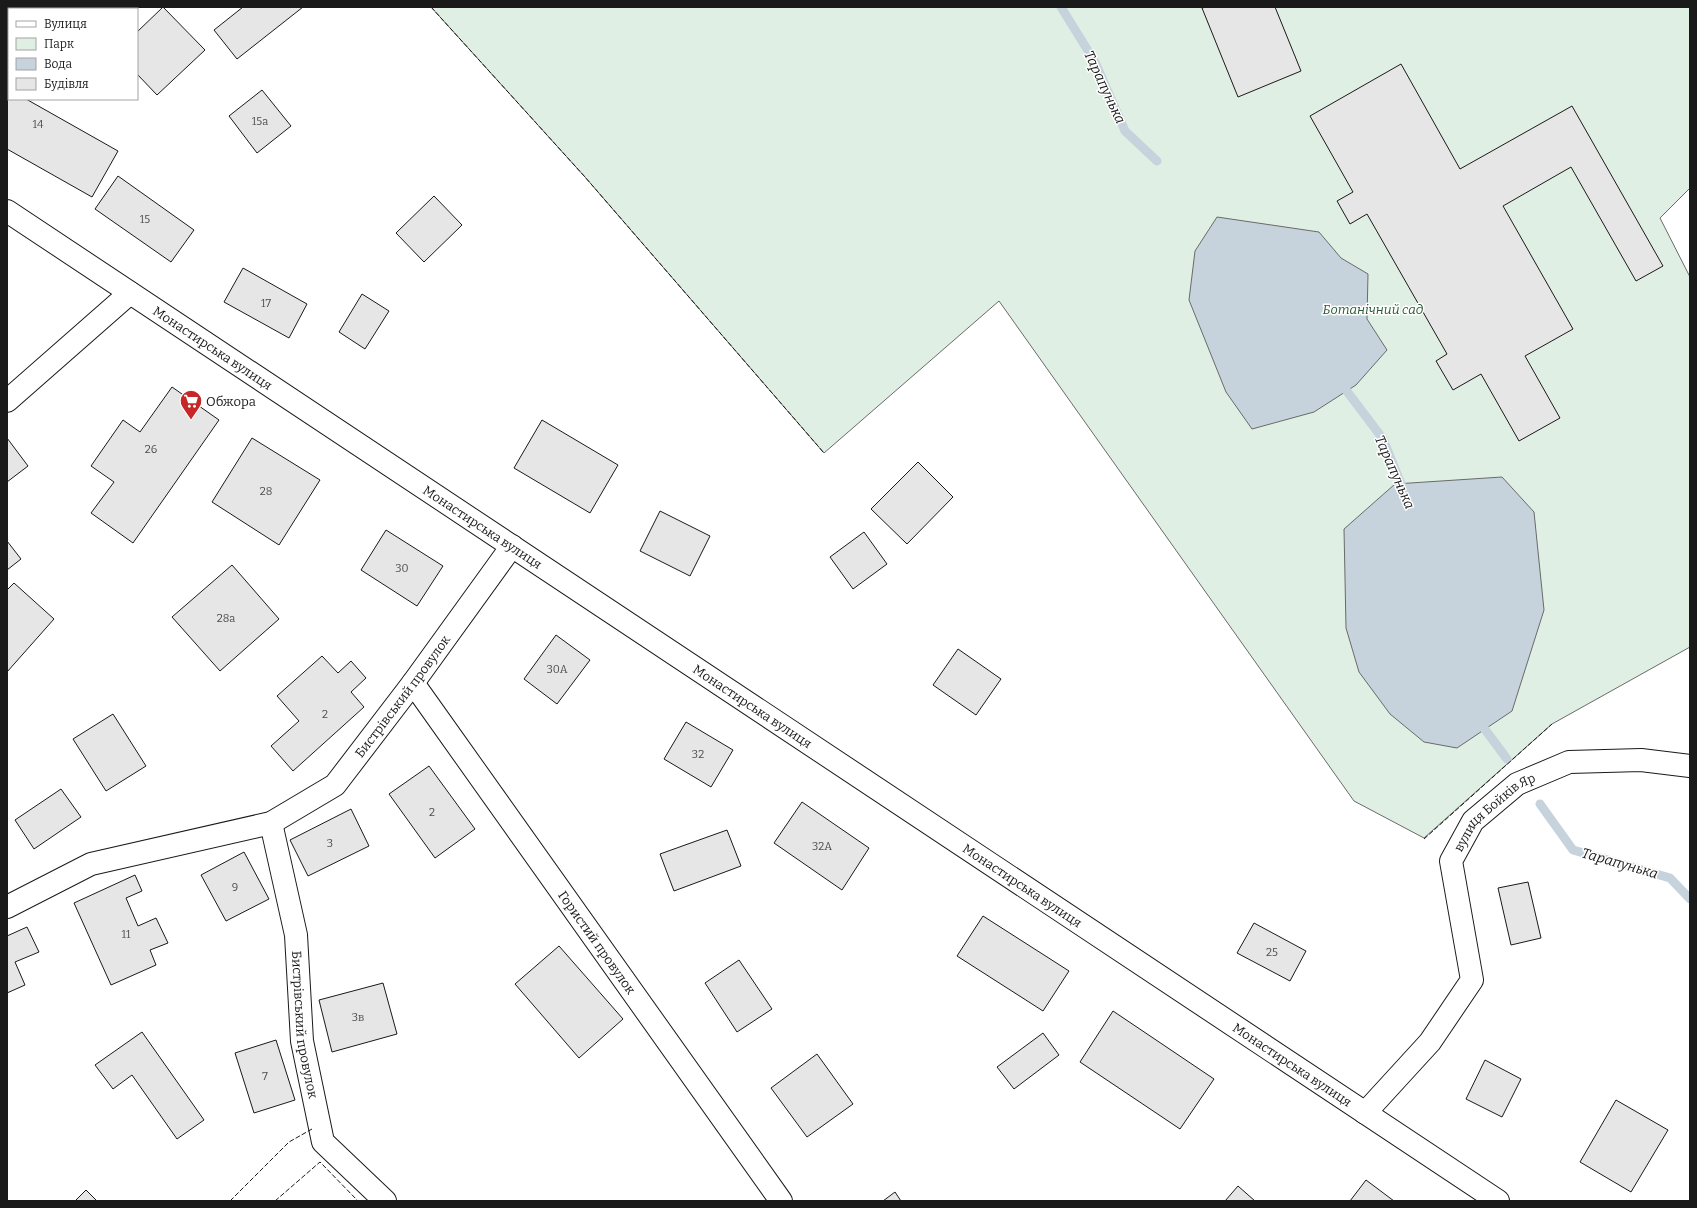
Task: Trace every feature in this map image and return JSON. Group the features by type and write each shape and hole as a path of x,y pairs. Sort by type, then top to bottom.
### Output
{"street":[{"name":"Монастирська вулиця","path":"7,211 1498,1201"},
{"path":"7,401 130,293"},
{"name":"Бистрівський провулок","path":"7,907 91,864 271,823 334,785 413,683 512,546"},
{"name":"Гористий провулок","path":"413,683 781,1201"},
{"name":"вулиця Бойків Яр","path":"1365,1113 1430,1042 1472,980 1451,861 1474,821 1517,784 1569,762 1641,760 1690,766"},
{"name":"Бистрівський провулок","path":"271,823 296,935 302,1041 323,1142 385,1201"}],"green space":[{"name":"Ботанічний сад","path":"431,7 1690,7 1690,188 1660,218 1690,277 1690,647 1552,724 1424,838 1354,801 999,301 824,453 585,177"}],"water":[{"path":"1217,217 1319,232 1341,258 1368,274 1367,319 1387,350 1356,385 1314,412 1252,429 1226,392 1189,300 1195,251"},
{"path":"1502,477 1534,512 1544,610 1512,711 1457,748 1424,742 1390,714 1359,672 1346,628 1344,529 1395,484"}],"building":[{"path":"163,7 205,50 157,95 138,75 138,31"},
{"path":"243,7 303,7 237,59 214,30"},
{"path":"1275,7 1301,71 1238,97 1202,8"},
{"path":"1401,64 1460,169 1572,106 1663,266 1636,281 1571,167 1503,206 1573,329 1525,356 1560,418 1519,441 1481,374 1453,390 1436,361 1447,354 1367,214 1350,224 1337,201 1353,192 1310,116"},
{"path":"7,88 8,100 28,100 118,151 92,197 7,149"},
{"path":"262,90 291,126 257,153 229,116"},
{"path":"118,176 194,230 171,262 95,209"},
{"path":"434,196 462,225 424,262 396,233"},
{"path":"243,268 307,304 289,338 224,302"},
{"path":"362,294 389,311 365,349 339,332"},
{"path":"172,387 219,420 133,543 91,513 114,482 91,466 123,420 140,432"},
{"path":"542,420 618,465 590,513 514,468"},
{"path":"7,438 28,466 7,482"},
{"path":"252,438 320,480 279,545 212,502"},
{"path":"918,462 953,497 907,544 871,509"},
{"path":"660,511 710,536 690,576 640,551"},
{"path":"386,530 443,566 417,606 361,570"},
{"path":"864,532 887,564 853,589 830,557"},
{"path":"7,541 21,559 7,570"},
{"path":"232,565 279,619 220,671 172,617"},
{"path":"14,583 54,619 7,672 7,590"},
{"path":"556,635 590,660 557,704 524,679"},
{"path":"958,649 1001,679 976,715 933,685"},
{"path":"322,656 338,673 351,661 366,678 351,692 364,707 293,771 271,746 299,721 277,696"},
{"path":"113,714 146,766 106,791 73,739"},
{"path":"686,722 733,750 711,787 664,759"},
{"path":"429,766 475,829 435,858 389,794"},
{"path":"61,789 81,817 34,849 15,820"},
{"path":"802,802 869,848 842,890 774,843"},
{"path":"351,809 369,846 308,876 290,840"},
{"path":"727,830 741,866 674,891 660,854"},
{"path":"244,852 269,899 226,921 201,875"},
{"path":"135,875 142,891 126,898 138,926 156,918 168,943 150,950 156,965 111,985 74,903"},
{"path":"1528,882 1541,938 1511,945 1498,888"},
{"path":"983,916 1069,971 1043,1011 957,956"},
{"path":"1254,923 1306,951 1290,981 1237,953"},
{"path":"27,927 39,952 15,962 25,985 7,993 7,936"},
{"path":"559,946 623,1019 579,1058 515,984"},
{"path":"739,960 772,1009 737,1032 705,983"},
{"path":"383,983 397,1034 332,1052 319,1000"},
{"path":"1113,1011 1214,1079 1180,1129 1080,1062"},
{"path":"142,1032 204,1120 177,1139 132,1075 113,1089 95,1065"},
{"path":"1043,1033 1059,1055 1014,1089 997,1067"},
{"path":"276,1040 295,1100 254,1113 235,1053"},
{"path":"817,1054 853,1104 807,1137 771,1088"},
{"path":"1485,1060 1521,1079 1502,1117 1466,1099"},
{"path":"1616,1100 1668,1130 1631,1192 1580,1162"},
{"path":"1366,1180 1394,1201 1350,1201"},
{"path":"1238,1186 1255,1201 1225,1201"},
{"path":"86,1190 97,1201 75,1201"},
{"path":"895,1192 901,1201 883,1201"}],"waterway":[{"name":"Тарапунька","path":"1061,7 1095,62 1125,131 1157,161"},
{"name":"Тарапунька","path":"1340,382 1383,439 1405,494"},
{"name":"Тарапунька","path":"1478,720 1507,759"},
{"name":"Тарапунька","path":"1540,804 1573,850 1670,878 1690,899"}],"fence":[{"path":"431,7 585,177 824,453"},
{"path":"1424,839 1552,724"},
{"path":"230,1201 289,1142 312,1129"},
{"path":"275,1201 320,1162 358,1201"}],"place":[{"name":"Обжора","path":"191,420"}]}
